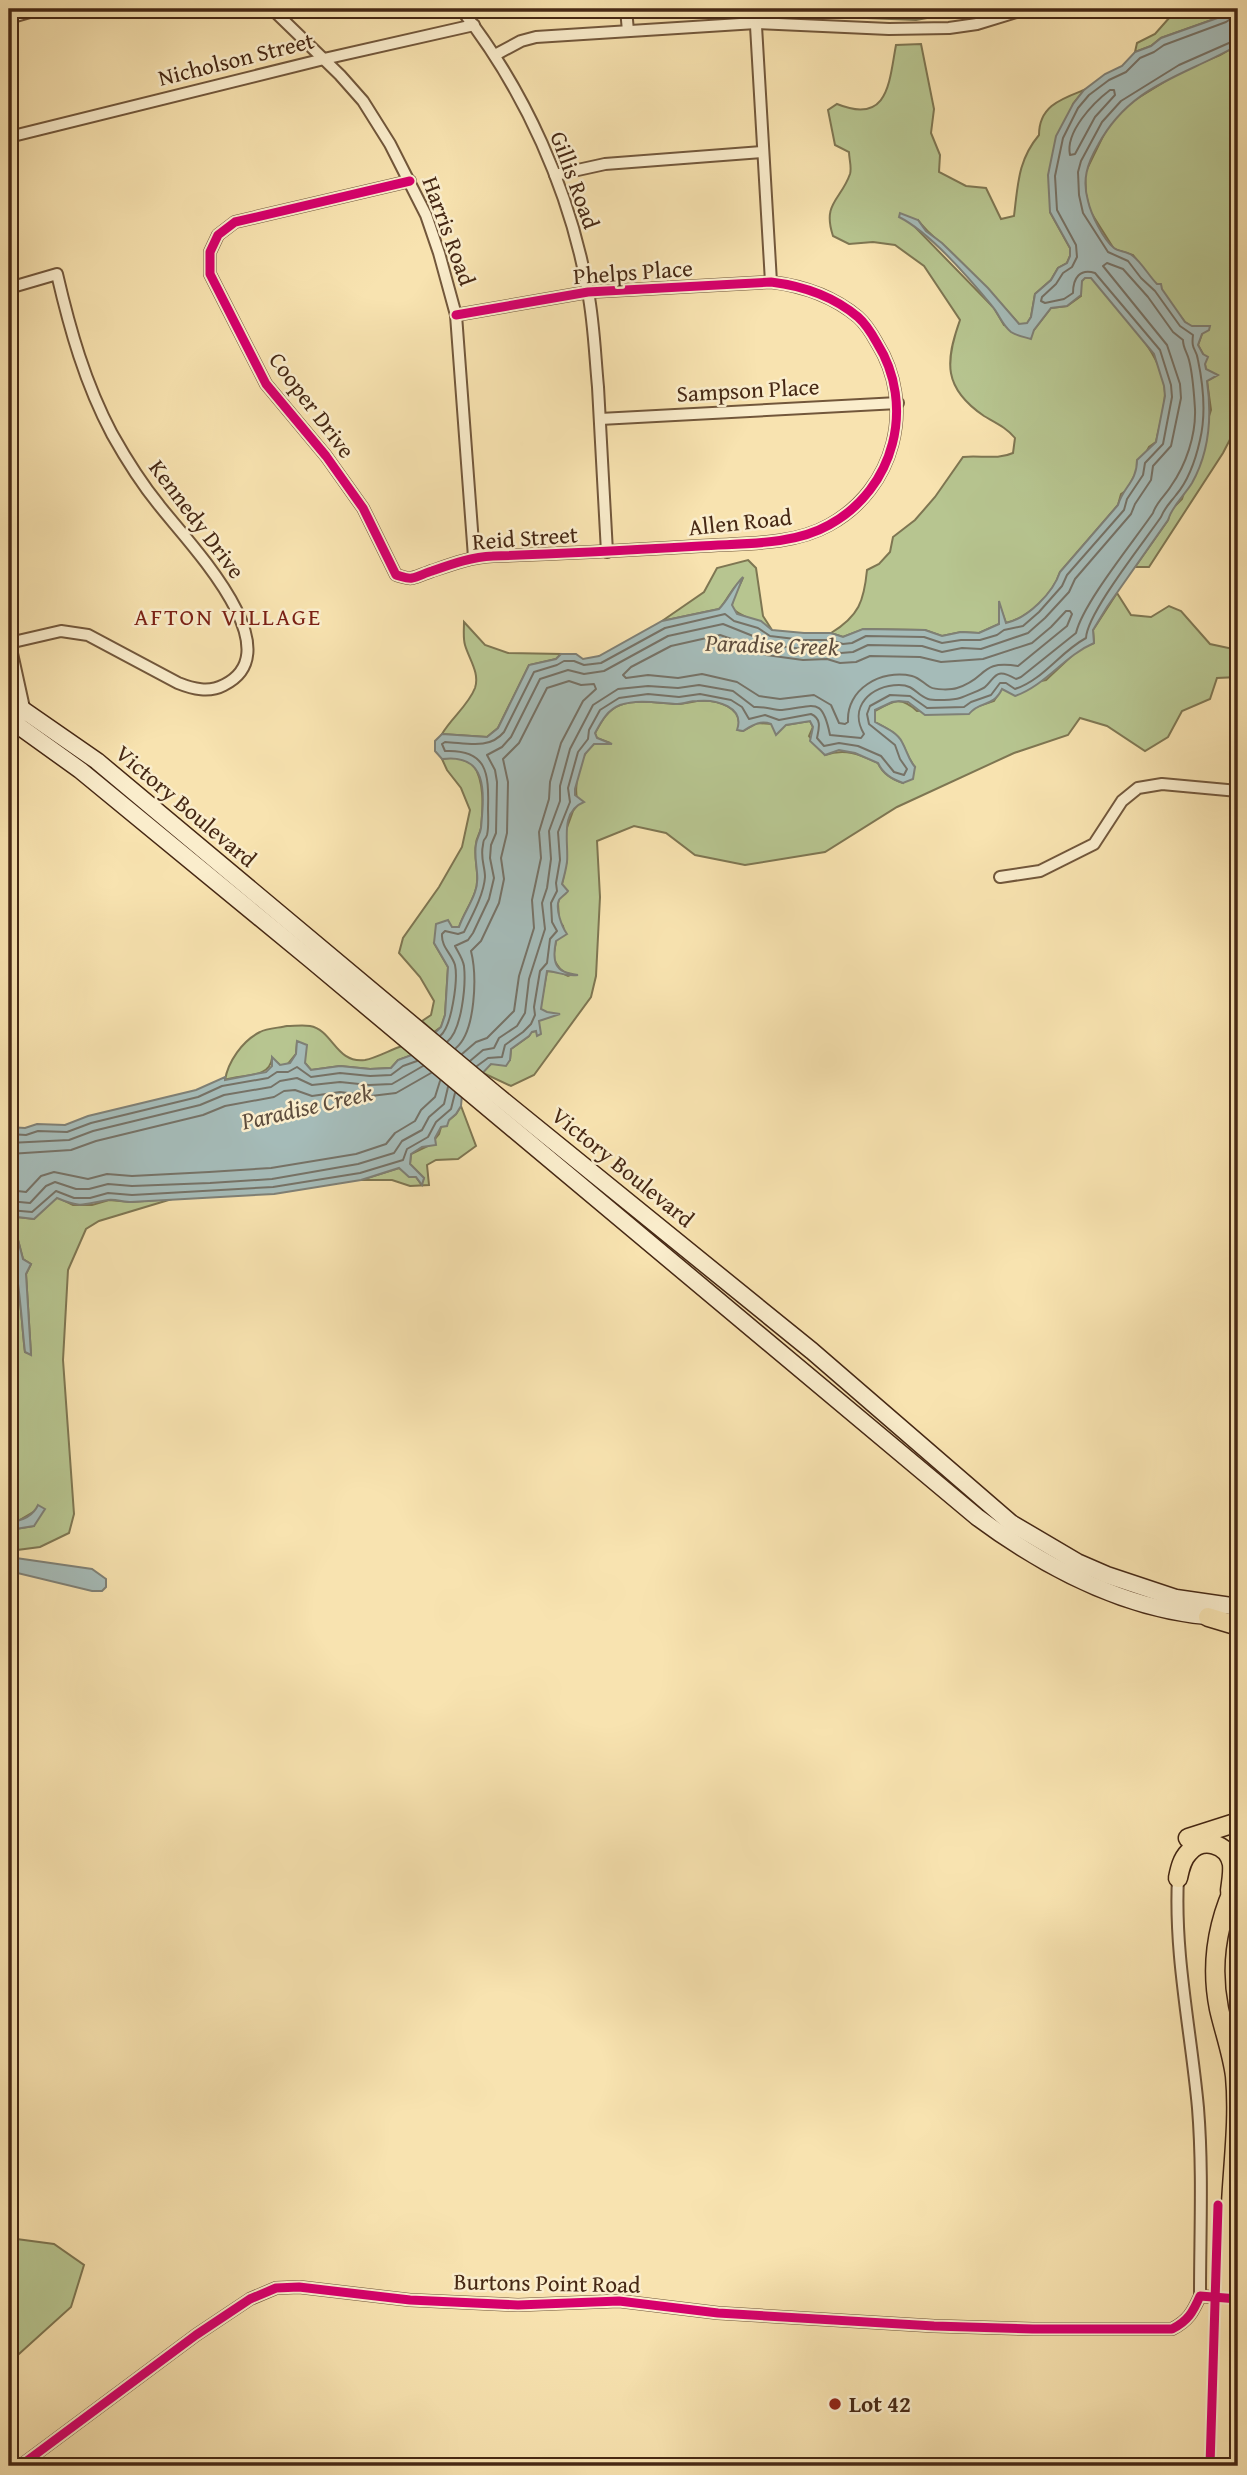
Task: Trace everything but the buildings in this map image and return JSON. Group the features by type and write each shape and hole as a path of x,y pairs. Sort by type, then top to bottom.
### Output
{"main road":[{"name":"Victory Boulevard","path":"15,704 97,761 490,1100 812,1351 1080,1581 1146,1604 1208,1617 1238,1619"},
{"name":"Victory Boulevard","path":"15,723 80,770 398,1023"},
{"name":"Victory Boulevard","path":"1063,1564 1107,1575 1166,1595 1238,1607"},
{"path":"1208,1617 1238,1626"},
{"path":"1178,1878 1180,1852 1184,1842 1195,1834 1238,1822"},
{"path":"1217,1830 1238,1834"},
{"path":"1178,1878 1183,1860 1191,1849 1201,1844 1217,1845 1227,1853 1232,1864 1216,1953 1217,1999 1235,2077 1222,2466"},
{"path":"1227,1902 1238,1879"},
{"path":"1216,1953 1224,1934 1238,1927"}],"street":[{"path":"9,18 40,9"},
{"name":"Harris Road","path":"272,9 363,101 390,144 426,215 456,315 474,557"},
{"name":"Gillis Road","path":"461,9 495,55 528,115 555,175 572,224 588,292 600,419 607,552"},
{"path":"626,9 628,31"},
{"path":"755,9 771,282"},
{"path":"495,55 521,41 536,37 756,23 939,29 977,24 1026,9"},
{"name":"Nicholson Street","path":"9,137 474,25"},
{"path":"555,175 605,164 762,152"},
{"name":"Cooper Drive","path":"382,547 363,508 326,456 266,384 210,274 210,252 218,235 236,222 410,181"},
{"name":"Kennedy Drive","path":"9,288 57,274 91,394 141,482 219,578 234,607 248,645 245,664 236,678 218,688 207,689 178,683 88,635 61,631 9,646"},
{"name":"Phelps Place","path":"456,315 588,292 771,282"},
{"name":"Allen Road","path":"607,552 767,542 809,534 827,527 858,504 880,477 891,452 897,428 898,403 885,355 860,319 820,293 771,282"},
{"name":"Sampson Place","path":"600,419 898,403"},
{"name":"Reid Street","path":"382,547 396,575 410,579 474,557 607,552"},
{"path":"9,646 15,723"},
{"path":"1000,877 1041,871 1094,844 1122,801 1138,788 1162,784 1238,791"},
{"path":"1178,1878 1182,1982 1198,2108 1200,2296 1238,2299"},
{"name":"Burtons Point Road","path":"20,2466 196,2335 250,2299 276,2288 299,2287 410,2300 517,2305 619,2301 718,2313 801,2319 1033,2329 1172,2329 1191,2316 1200,2296"}],"green space":[{"path":"769,9 977,9 916,20 769,14"},
{"path":"1203,9 1233,9 1223,16 1161,38 1151,46 1135,52 1137,43 1155,34 1170,17"},
{"path":"921,44 934,109 931,133 940,155 939,172 966,186 986,188 1001,219 1014,216 1023,163 1039,135 1047,110 1084,90 1073,104 1050,212 1070,248 1070,256 1067,263 1058,268 1051,280 1035,294 1027,324 1019,324 918,220 912,224 994,308 1004,325 1034,330 1051,308 1067,306 1081,296 1081,282 1085,277 1092,278 1148,346 1163,377 1164,405 1156,442 1149,447 1127,490 1121,494 1118,505 1060,572 1052,589 1039,604 1023,616 1006,623 999,604 999,624 979,633 961,632 942,636 925,630 864,629 843,637 831,633 854,614 862,599 867,570 879,564 890,552 893,537 915,520 963,457 995,457 1013,453 1015,438 1005,428 971,406 954,384 950,361 960,320 924,266 895,245 873,242 849,244 833,236 830,225 831,209 851,169 849,152 835,145 828,110 837,104 854,109 867,109 877,104 888,85 896,45"},
{"path":"1238,45 1238,424 1223,453 1149,567 1135,567 1168,520 1171,510 1182,499 1211,410 1207,381 1217,375 1206,370 1198,345 1202,334 1185,322 1133,255 1114,249 1090,211 1085,173 1108,126 1125,106 1182,71"},
{"path":"748,560 756,568 763,616 772,630 738,613 732,607 742,580 719,609 662,621 704,592 717,568"},
{"path":"1117,593 1131,615 1151,617 1169,606 1181,611 1210,644 1238,650 1238,677 1217,678 1210,699 1182,711 1168,737 1145,751 1107,726 1080,718 1068,735 1014,753 897,807 825,852 745,865 695,855 666,833 634,826 597,841 600,897 596,976 591,997 534,1075 511,1086 481,1072 491,1064 510,1060 511,1049 531,1032 536,1031 538,1021 547,1013 540,1009 547,971 568,976 573,974 563,971 553,958 556,941 564,932 559,921 558,903 567,860 565,833 578,804 577,780 584,755 594,744 610,743 597,738 595,733 611,710 633,702 675,704 712,701 733,710 739,722 738,730 743,731 757,723 786,725 810,721 813,727 809,736 825,755 846,752 858,755 878,763 888,776 903,783 915,767 898,737 875,722 875,711 896,701 906,703 917,711 973,708 994,701 1002,688 1046,680 1079,649 1094,643 1093,630"},
{"path":"464,622 485,645 508,653 561,654 556,659 529,665 498,728 487,737 442,734 475,688 475,671 464,642"},
{"path":"456,757 473,764 480,779 483,803 481,828 475,850 477,886 459,927 453,927 434,943 448,967 445,1015 441,1027 434,1032 422,1021 431,1015 434,1001 420,977 399,953 403,938 439,887 462,847 470,810 461,788 442,759"},
{"path":"287,1026 318,1029 341,1052 355,1060 369,1059 402,1046 412,1055 398,1060 391,1068 340,1066 311,1070 305,1063 297,1042 296,1054 287,1065 280,1065 272,1058 270,1065 261,1073 225,1080 233,1059 247,1041 263,1031"},
{"path":"461,1106 476,1146 458,1159 436,1160 427,1165 429,1185 410,1186 392,1180 361,1180 399,1168 416,1177 421,1184 424,1178 410,1164 411,1154 430,1145 441,1127"},
{"path":"57,1197 73,1205 92,1205 109,1200 131,1202 172,1199 99,1221 86,1229 68,1270 63,1360 74,1514 69,1533 40,1547 9,1551 9,1530 34,1526 35,1511 18,1521 9,1522 9,1247 18,1281 25,1352 31,1354 26,1274 31,1264 23,1259 17,1236 9,1230 9,1216 34,1219"},
{"path":"9,2238 54,2244 84,2265 71,2307 9,2363"}],"water":[{"name":"Paradise Creek","path":"1233,9 1238,9 1238,45 1160,84 1126,108 1098,145 1087,172 1085,186 1088,201 1102,233 1114,248 1131,254 1157,284 1161,284 1185,322 1192,326 1210,326 1209,330 1202,334 1198,345 1208,357 1206,369 1218,375 1207,381 1208,433 1198,471 1093,630 1094,643 1073,655 1026,691 1015,696 1002,689 995,699 969,714 925,715 908,702 899,701 875,710 875,722 900,738 915,767 913,779 903,783 888,776 878,763 855,753 839,750 825,755 810,741 813,727 810,721 786,725 776,735 771,724 767,723 757,724 743,731 737,730 737,715 733,710 713,701 675,704 634,702 615,707 595,733 597,738 612,744 594,744 585,754 575,789 575,795 584,802 576,807 568,820 567,862 562,884 568,891 559,900 558,908 567,934 556,941 554,954 559,969 578,975 570,975 547,971 541,1009 560,1014 539,1021 541,1034 537,1036 536,1031 532,1032 511,1049 510,1060 506,1066 491,1064 462,1095 461,1106 447,1126 441,1127 435,1138 436,1145 422,1147 411,1154 410,1164 424,1178 422,1185 416,1177 409,1177 399,1168 361,1180 274,1194 131,1202 111,1200 82,1205 57,1198 34,1219 9,1216 9,1127 65,1125 88,1116 196,1090 225,1077 225,1080 266,1072 272,1066 272,1057 280,1065 290,1063 296,1054 297,1041 307,1045 305,1063 311,1070 340,1066 391,1068 398,1060 412,1055 441,1027 445,1015 448,967 434,943 436,924 448,920 452,927 459,927 477,886 475,850 481,828 483,802 476,769 468,762 442,759 435,751 435,741 442,734 487,737 498,728 529,665 556,659 561,654 576,654 583,659 599,656 662,621 719,609 743,577 732,605 737,614 761,621 772,630 831,633 843,637 863,629 925,630 942,636 961,632 979,633 999,624 999,601 1006,623 1023,616 1039,604 1060,572 1118,505 1135,474 1137,460 1156,442 1165,396 1154,354 1091,278 1082,281 1081,295 1067,306 1051,308 1034,330 1031,339 1011,332 961,270 923,233 899,217 900,213 918,220 926,231 988,288 1019,324 1027,323 1031,317 1035,294 1051,280 1058,268 1067,263 1070,256 1070,248 1050,212 1048,175 1056,136 1073,104 1084,90 1105,74 1122,66 1135,52 1151,46 1161,38 1223,16"},
{"path":"9,1230 17,1236 23,1259 31,1264 26,1274 31,1355 25,1352 18,1281 9,1247"},
{"path":"38,1505 45,1509 34,1526 9,1530 9,1522 26,1517"},
{"path":"9,1557 92,1569 106,1579 106,1587 102,1591 92,1591 9,1571"}],"cycle path":[{"path":"410,181 235,222 218,235 210,252 210,274 266,384 326,456 363,508 396,575 412,578 462,561 485,557 749,544 799,537 829,525 852,509 870,490 883,468 892,444 896,418 895,393 889,367 877,343 858,317 828,298 806,289 771,282 588,292 456,315"},
{"path":"1210,2466 1218,2205"},
{"path":"20,2466 196,2335 250,2299 276,2288 299,2287 410,2300 518,2305 619,2301 718,2313 1033,2329 1172,2329 1189,2316 1200,2296 1238,2299"}],"place":[{"name":"Lot 42","path":"835,2404"}],"district":[{"name":"AFTON VILLAGE","path":"228,617"}]}
